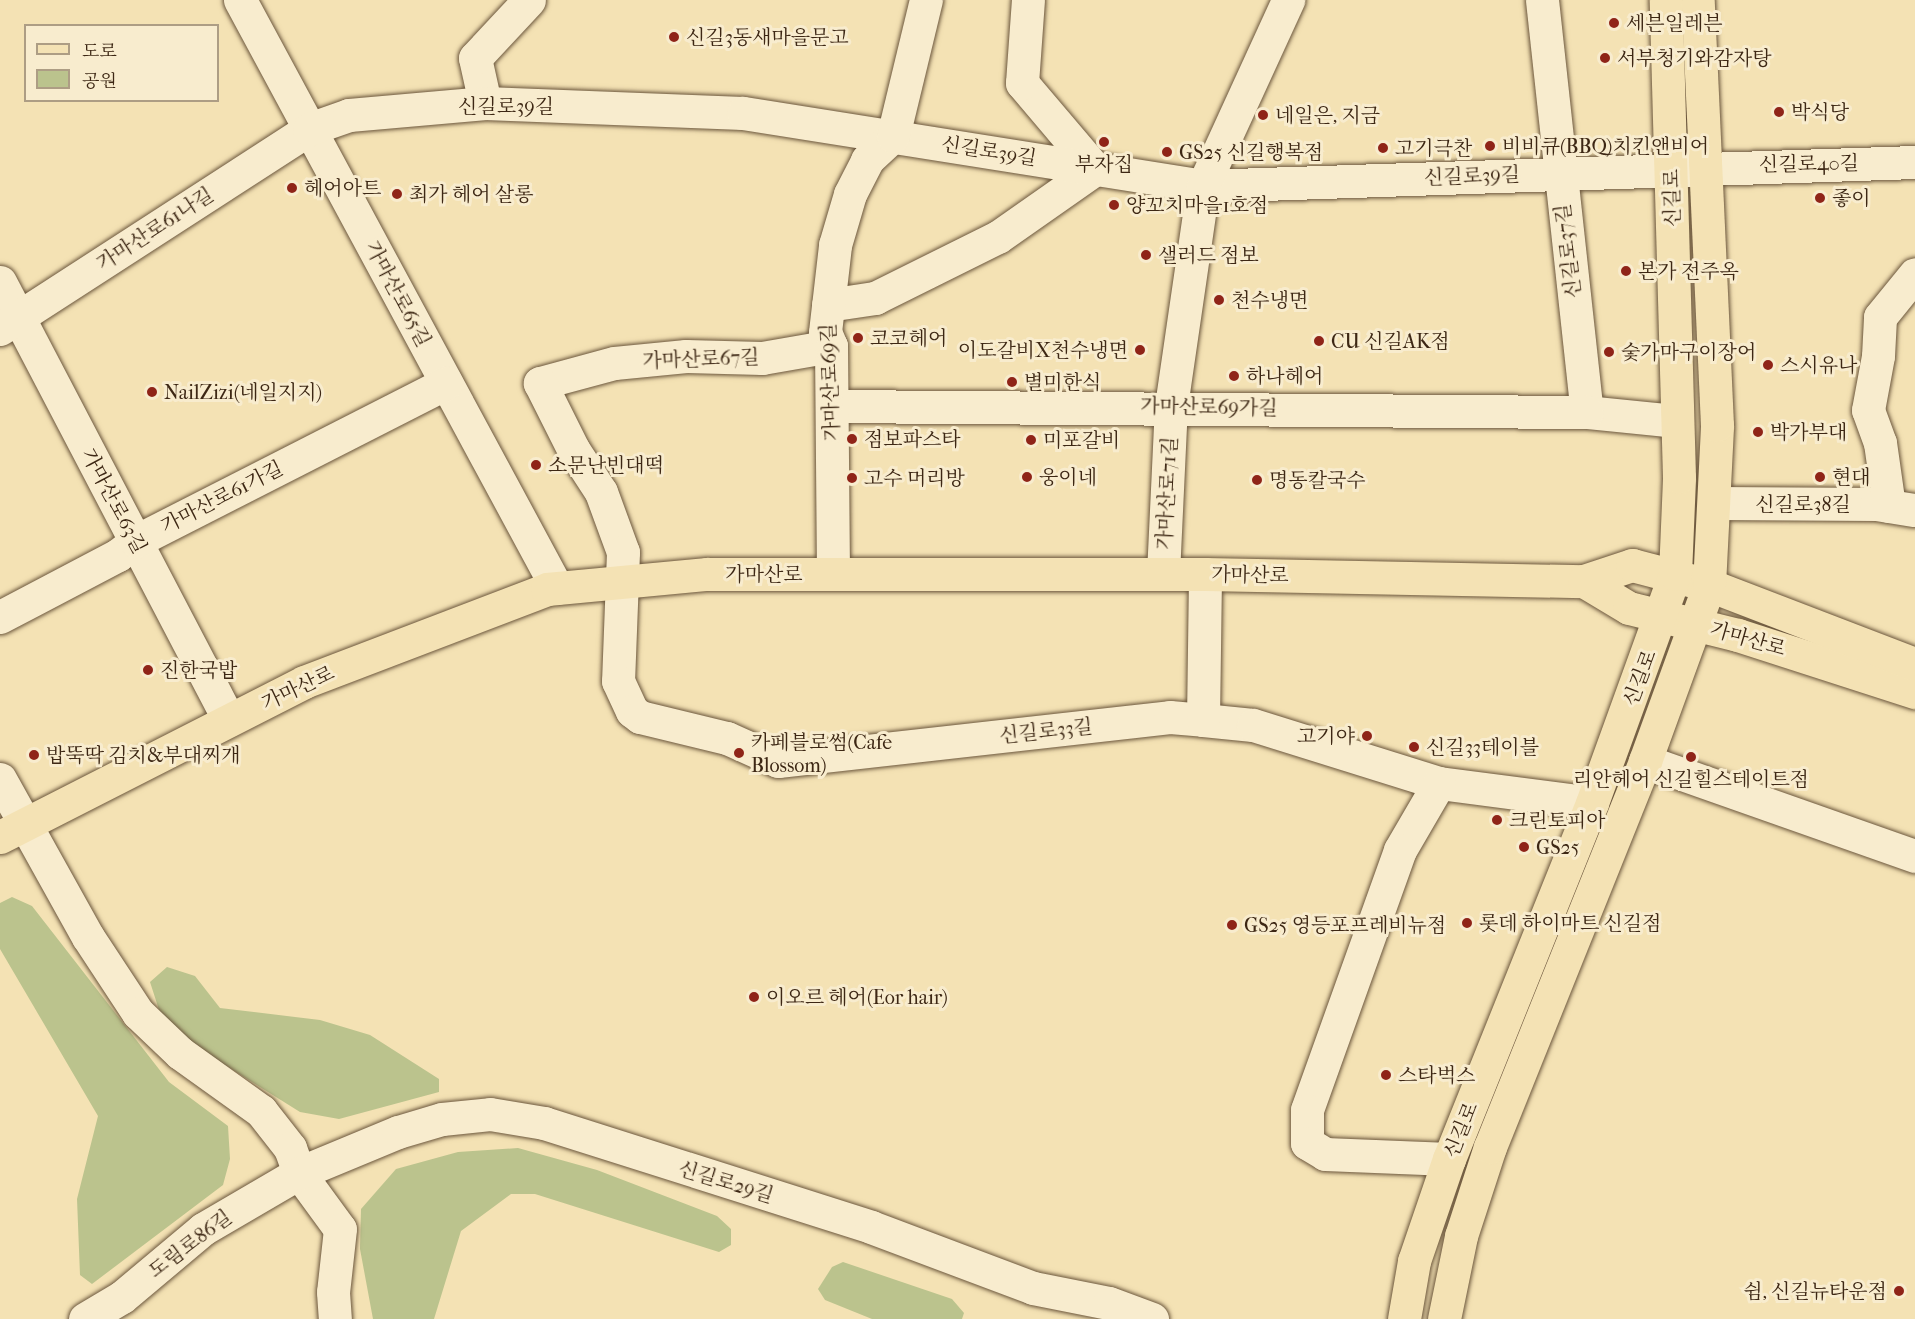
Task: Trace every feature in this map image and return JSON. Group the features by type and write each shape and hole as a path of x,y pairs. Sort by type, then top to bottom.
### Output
{"main road":[{"name":"신길로","path":"1404,1319 1414,1261 1449,1159 1592,803 1663,615 1675,574 1678,536 1677,421 1666,0"},
{"name":"신길로","path":"1444,1319 1461,1236 1490,1147 1645,761 1697,624 1709,585 1716,503 1717,425 1698,0"},
{"name":"가마산로","path":"13,831 304,682 557,588 707,574 1205,574 1584,581 1632,565 1675,574 1709,585 1915,664"},
{"name":"가마산로","path":"1584,581 1629,608 1697,624 1915,692"}],"street":[{"name":"가마산로65길","path":"240,0 557,588"},
{"path":"485,103 475,58 529,0"},
{"path":"893,136 926,0"},
{"path":"828,305 875,298 999,237 1095,169 1022,82 1028,0"},
{"name":"가마산로71길","path":"1163,574 1171,406 1203,186 1288,0"},
{"name":"신길로37길","path":"1542,0 1587,412"},
{"name":"신길로39길","path":"309,129 349,115 485,103 743,113 1203,186 1671,168"},
{"name":"가마산로61나길","path":"9,323 309,129"},
{"name":"가마산로69길","path":"833,574 831,346 825,332 835,245 850,194 867,160 893,136"},
{"name":"신길로40길","path":"1671,168 1915,162"},
{"name":"신길로38길","path":"1716,503 1902,508 1868,410 1878,356 1880,317 1915,274"},
{"name":"가마산로63길","path":"0,282 9,323 136,542 229,720"},
{"name":"가마산로67길","path":"623,582 623,552 602,492 573,449 540,383 614,363 686,356 762,358 831,346"},
{"name":"가마산로61가길","path":"0,617 118,555 136,542 446,383"},
{"name":"가마산로69가길","path":"832,406 1171,406 1587,412"},
{"path":"1587,412 1677,421"},
{"path":"1203,720 1205,574"},
{"name":"신길로33길","path":"623,582 618,681 632,711 640,717 744,744 777,761 1170,717 1253,724 1439,783 1592,803"},
{"path":"1645,761 1915,856"},
{"path":"0,779 13,831 88,937 138,1013 180,1053 261,1111 290,1148 299,1173 340,1229 333,1292 335,1319"},
{"path":"1439,783 1400,850 1307,1110 1306,1143 1325,1154 1449,1159"},
{"name":"신길로29길","path":"299,1173 420,1125 442,1119 490,1114 544,1123 871,1227 1033,1288 1109,1303 1152,1319"},
{"name":"도림로86길","path":"85,1319 122,1297 203,1229 299,1173"}],"green space":[{"path":"12,897 32,906 169,1082 228,1126 230,1159 223,1185 92,1284 80,1275 77,1199 98,1116 0,949 0,903"},
{"path":"167,967 195,976 220,1008 320,1020 370,1035 439,1079 439,1092 339,1119 300,1112 190,1043 160,1013 150,982"},
{"path":"518,1148 597,1170 717,1216 731,1229 731,1245 719,1252 535,1194 511,1194 461,1231 434,1319 373,1319 360,1249 361,1209 396,1169 458,1152"},
{"path":"843,1262 952,1299 964,1313 962,1319 872,1319 825,1300 818,1289 832,1267"}],"place":[{"name":"세븐일레븐","path":"1614,23"},
{"name":"신길3동새마을문고","path":"674,37"},
{"name":"서부청기와감자탕","path":"1605,58"},
{"name":"박식당","path":"1779,112"},
{"name":"네일은, 지금","path":"1263,115"},
{"name":"부자집","path":"1104,142"},
{"name":"비비큐(BBQ)치킨앤비어","path":"1490,146"},
{"name":"고기극찬","path":"1383,148"},
{"name":"GS25 신길행복점","path":"1167,152"},
{"name":"헤어아트","path":"292,188"},
{"name":"최가 헤어 살롱","path":"397,194"},
{"name":"좋이","path":"1820,198"},
{"name":"양꼬치마을1호점","path":"1114,205"},
{"name":"샐러드 점보","path":"1146,255"},
{"name":"본가 전주옥","path":"1626,271"},
{"name":"천수냉면","path":"1219,300"},
{"name":"코코헤어","path":"858,338"},
{"name":"CU 신길AK점","path":"1319,341"},
{"name":"이도갈비X천수냉면","path":"1140,350"},
{"name":"숯가마구이장어","path":"1609,352"},
{"name":"스시유나","path":"1768,365"},
{"name":"하나헤어","path":"1234,376"},
{"name":"별미한식","path":"1012,382"},
{"name":"NailZizi(네일지지)","path":"152,392"},
{"name":"박가부대","path":"1758,432"},
{"name":"점보파스타","path":"852,439"},
{"name":"미포갈비","path":"1031,440"},
{"name":"소문난빈대떡","path":"536,465"},
{"name":"웅이네","path":"1027,477"},
{"name":"현대","path":"1820,477"},
{"name":"고수 머리방","path":"852,478"},
{"name":"명동칼국수","path":"1257,480"},
{"name":"진한국밥","path":"148,670"},
{"name":"고기야","path":"1367,736"},
{"name":"신길33테이블","path":"1414,747"},
{"name":"카페블로썸(Cafe Blossom)","path":"739,753"},
{"name":"밥뚝딱 김치&부대찌개","path":"34,755"},
{"name":"리안헤어 신길힐스테이트점","path":"1691,757"},
{"name":"크린토피아","path":"1497,820"},
{"name":"GS25","path":"1524,847"},
{"name":"롯데 하이마트 신길점","path":"1467,923"},
{"name":"GS25 영등포프레비뉴점","path":"1232,925"},
{"name":"이오르 헤어(Eor hair)","path":"754,997"},
{"name":"스타벅스","path":"1386,1075"},
{"name":"쉼, 신길뉴타운점","path":"1899,1291"}]}
